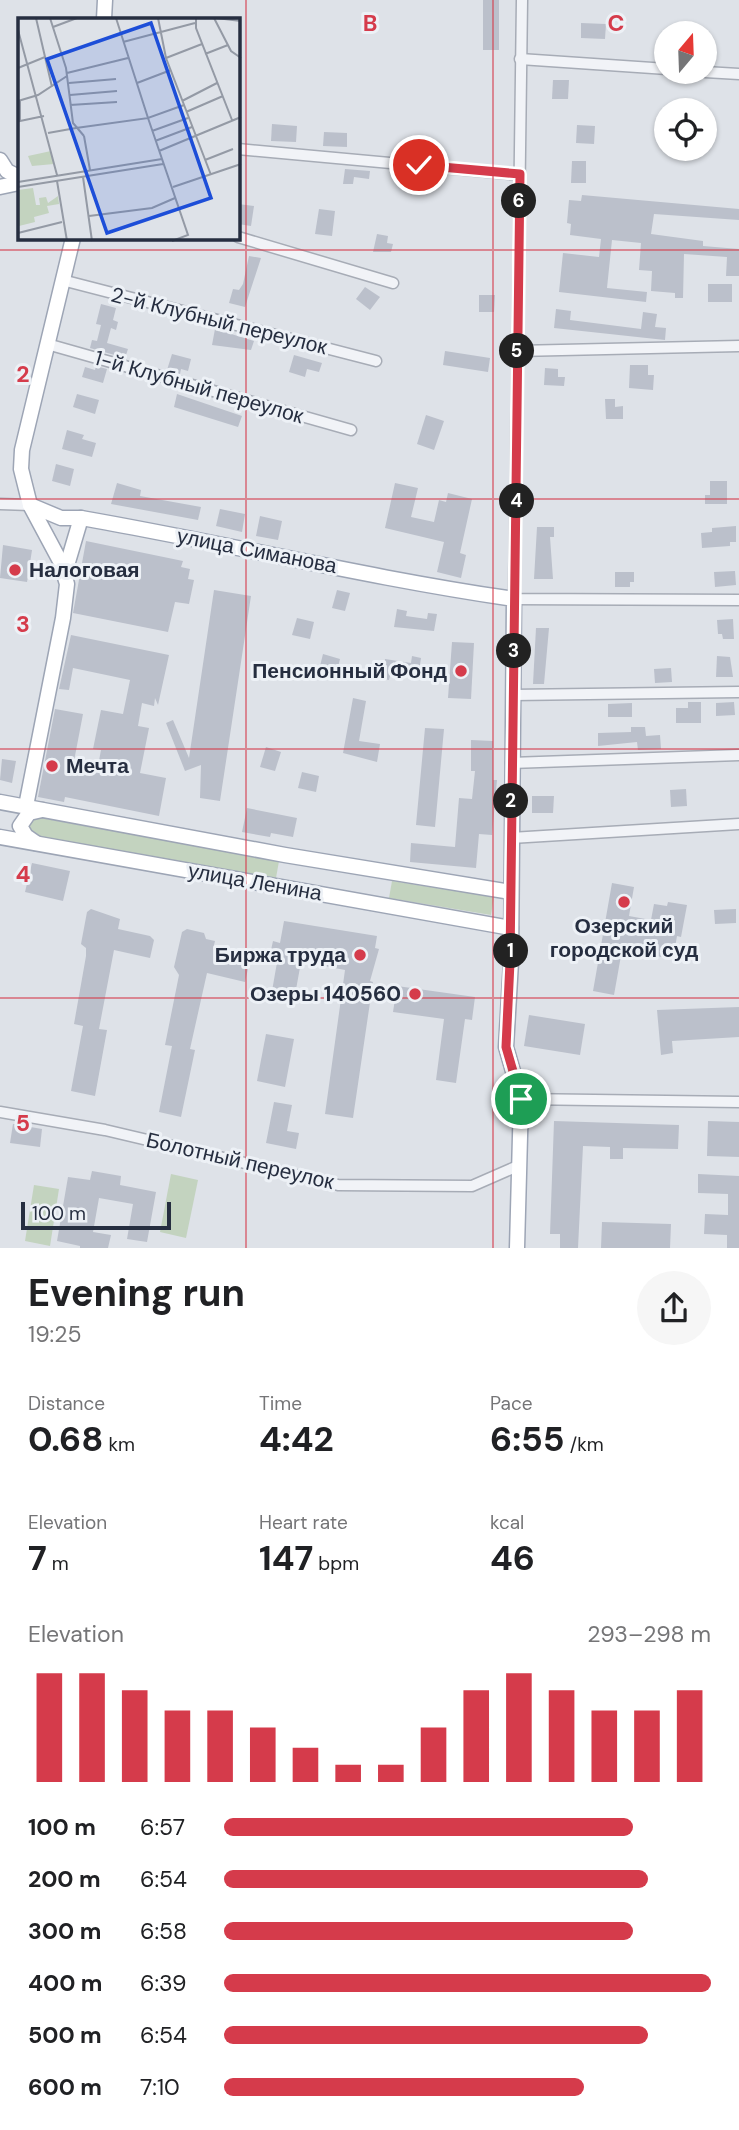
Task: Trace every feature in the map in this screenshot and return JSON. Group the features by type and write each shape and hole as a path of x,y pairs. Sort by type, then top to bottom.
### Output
{"main road":[{"path":"104,18 105,0"},
{"path":"0,160 7,171 18,176"},
{"path":"0,187 18,183"},
{"path":"26,806 63,618 67,584 30,505 21,468 22,450 72,240"},
{"name":"улица Симанова","path":"30,505 61,517 216,541 450,589 514,599"},
{"path":"64,573 80,518"},
{"path":"514,599 511,928 506,1047 521,1099 517,1248"},
{"name":"улица Ленина","path":"0,802 285,855 511,892"},
{"path":"37,844 22,831 21,821 29,813 45,810"},
{"name":"улица Ленина","path":"0,837 511,928"},
{"path":"489,925 501,916 503,900 492,889"}],"street":[{"path":"522,0 514,599 739,600"},
{"path":"520,59 654,68"},
{"path":"718,73 739,74"},
{"path":"240,149 520,174"},
{"path":"240,238 393,283"},
{"name":"2-й Клубный переулок","path":"62,280 376,362"},
{"name":"1-й Клубный переулок","path":"47,344 351,430"},
{"path":"517,351 739,346"},
{"name":"улица Симанова","path":"0,504 30,505"},
{"path":"513,695 739,692"},
{"path":"511,763 739,755"},
{"path":"511,838 739,824"},
{"path":"521,1099 739,1102"},
{"name":"Болотный переулок","path":"0,1112 140,1138 338,1185 472,1186 520,1165"}],"green space":[{"path":"35,817 279,861 276,878 32,835 25,823"},
{"path":"392,881 494,897 491,915 389,898"},
{"path":"171,1174 198,1180 186,1238 160,1232"},
{"path":"34,1185 59,1189 50,1246 25,1241"}],"building":[{"path":"483,0 499,0 499,50 483,50"},
{"path":"581,23 606,24 605,39 581,38"},
{"path":"553,80 569,80 568,99 552,99"},
{"path":"272,124 297,126 296,142 271,141"},
{"path":"577,125 595,126 594,144 576,143"},
{"path":"324,132 347,133 347,147 323,146"},
{"path":"572,161 586,161 586,183 571,183"},
{"path":"345,169 370,171 369,179 354,177 353,184 343,184"},
{"path":"582,195 739,209 739,220 654,214 651,234 703,241 703,246 739,249 739,276 726,276 727,257 684,254 683,298 675,298 675,293 651,291 652,271 639,270 641,243 612,240 607,288 647,292 646,302 559,292 563,253 599,257 601,239 570,235 571,224 567,223 569,200 581,201"},
{"path":"240,204 254,206 251,226 240,224"},
{"path":"319,209 335,211 332,236 315,234"},
{"path":"377,234 388,236 387,243 393,244 391,252 373,252"},
{"path":"249,256 261,258 245,307 229,303 233,289 239,290 243,284"},
{"path":"708,284 732,284 732,302 708,302"},
{"path":"365,287 380,297 370,310 356,299"},
{"path":"479,295 495,295 494,312 479,312"},
{"path":"101,304 116,308 113,320 118,322 116,330 111,328 107,343 128,349 125,358 90,348 92,340 97,341 101,325 96,324"},
{"path":"556,309 571,311 570,320 641,329 643,312 657,314 655,327 666,328 665,340 554,328"},
{"path":"215,329 254,341 251,350 212,345"},
{"path":"445,351 490,358 488,372 443,365"},
{"path":"172,354 191,359 188,371 181,369 180,374 167,370"},
{"path":"294,355 322,363 319,372 307,369 305,377 289,372"},
{"path":"630,365 648,365 648,375 654,375 653,390 629,388"},
{"path":"96,366 107,369 103,383 82,377 85,367 95,370"},
{"path":"545,368 558,369 558,377 565,377 564,386 544,385"},
{"path":"77,394 99,400 95,414 73,407"},
{"path":"177,394 242,416 238,427 174,407"},
{"path":"605,399 615,399 615,407 623,406 623,419 606,419"},
{"path":"426,415 444,421 434,450 417,444"},
{"path":"67,430 84,435 82,439 96,443 92,457 62,449"},
{"path":"56,464 74,469 70,486 52,481"},
{"path":"710,481 727,481 727,504 705,504 705,495 710,495"},
{"path":"117,483 141,490 140,496 201,507 198,520 111,504"},
{"path":"395,483 418,488 411,517 434,522 439,500 446,502 448,493 472,499 460,553 466,555 461,578 437,572 444,542 385,528"},
{"path":"220,509 245,514 242,532 216,526"},
{"path":"260,516 282,521 278,540 256,536"},
{"path":"736,526 736,542 730,542 730,546 702,548 701,533 712,532 712,528"},
{"path":"537,527 554,527 554,537 550,537 553,579 534,579"},
{"path":"86,541 183,561 181,567 190,569 188,579 194,580 189,604 175,602 168,632 73,613"},
{"name":"Налоговая","path":"3,545 32,550 27,582 0,578"},
{"path":"735,571 736,585 715,587 714,572"},
{"path":"615,572 634,572 634,582 630,582 630,587 615,587"},
{"path":"214,590 251,596 220,801 200,798 201,765 185,771 166,723 173,720 189,758"},
{"path":"337,590 350,593 345,611 332,608"},
{"path":"397,609 407,611 406,616 427,619 428,613 437,614 434,631 394,627"},
{"path":"297,618 314,622 310,639 292,635"},
{"path":"733,619 734,639 723,639 722,634 718,634 717,620"},
{"path":"536,628 549,628 544,684 533,684"},
{"path":"71,635 169,655 158,705 155,698 154,706 142,703 138,726 149,728 140,773 166,778 159,816 65,797 64,802 38,797 55,709 83,714 74,761 98,766 101,750 93,749 101,710 123,714 130,680 73,668 69,690 59,689"},
{"name":"Пенсионный Фонд","path":"452,642 474,643 471,699 448,698"},
{"path":"323,654 340,659 337,671 331,670 329,677 318,674"},
{"path":"412,656 421,658 419,672 396,668 395,673 391,672 389,680 382,679 385,659 411,663"},
{"path":"717,656 730,657 733,677 716,677"},
{"path":"671,668 672,682 655,683 654,669"},
{"path":"353,698 366,701 359,741 380,744 377,762 343,753"},
{"path":"688,702 701,702 701,723 676,723 676,708 688,708"},
{"path":"734,702 735,715 716,716 716,703"},
{"path":"632,703 632,717 608,717 608,704"},
{"path":"631,727 645,727 646,736 660,735 661,749 638,750 637,742 598,746 598,733 631,732"},
{"path":"425,728 444,729 435,827 416,825"},
{"path":"471,740 493,741 493,780 497,780 492,835 479,834 476,868 410,862 411,843 455,847 459,798 472,799 475,771 471,771"},
{"path":"266,747 281,752 275,771 260,767"},
{"path":"2,759 16,761 12,783 0,780"},
{"path":"302,772 319,776 316,792 298,788"},
{"path":"686,789 687,806 671,807 670,790"},
{"path":"532,796 554,796 553,813 532,813"},
{"path":"247,808 297,818 293,837 271,833 270,837 242,832"},
{"path":"32,863 70,871 63,901 25,892"},
{"path":"612,883 634,887 629,916 651,920 654,904 667,906 668,902 687,905 681,937 677,936 673,959 622,950 614,995 593,991"},
{"path":"91,909 120,919 118,929 150,936 154,940 150,958 114,950 99,1029 107,1030 95,1096 71,1091 83,1026 74,1024 86,956 86,948 81,944 87,912"},
{"path":"736,909 736,923 715,924 714,910"},
{"path":"284,921 377,936 375,948 379,949 370,981 373,982 353,1118 325,1114 345,970 324,966 326,955 303,951 295,995 272,991 279,951 271,950 273,941 280,943"},
{"path":"187,929 204,933 206,939 215,941 213,949 245,956 245,959 250,960 245,982 207,973 190,1049 195,1050 181,1117 159,1112 172,1046 165,1045 179,975 174,967 182,932"},
{"path":"397,986 475,997 472,1020 465,1019 456,1083 436,1080 444,1019 393,1012"},
{"path":"739,1007 739,1037 672,1041 673,1053 661,1055 657,1010"},
{"path":"529,1015 585,1024 580,1055 524,1046"},
{"path":"266,1034 294,1039 285,1087 257,1081"},
{"path":"274,1102 292,1105 287,1131 299,1133 296,1149 266,1143"},
{"path":"554,1121 679,1125 678,1149 623,1148 623,1159 610,1159 610,1147 583,1146 578,1248 560,1248 560,1234 550,1234"},
{"path":"708,1121 739,1122 739,1157 707,1156"},
{"path":"13,1124 42,1129 40,1147 10,1143"},
{"path":"92,1171 121,1176 120,1185 156,1192 147,1242 127,1239 133,1204 99,1198 93,1232 111,1235 108,1248 80,1248 57,1241 68,1177 90,1180"},
{"path":"698,1174 739,1176 739,1248 727,1248 727,1235 704,1234 705,1214 728,1215 728,1194 698,1193"},
{"path":"602,1222 671,1224 670,1248 601,1248"}],"place":[{"name":"Налоговая","path":"15,570"},
{"name":"Пенсионный Фонд","path":"461,671"},
{"name":"Мечта","path":"52,766"},
{"name":"Озерский городской суд","path":"624,902"},
{"name":"Биржа труда","path":"360,955"},
{"name":"Озеры 140560","path":"415,994"}],"route":[{"path":"419,165 520,174 510,962 506,1047 521,1099"}]}
